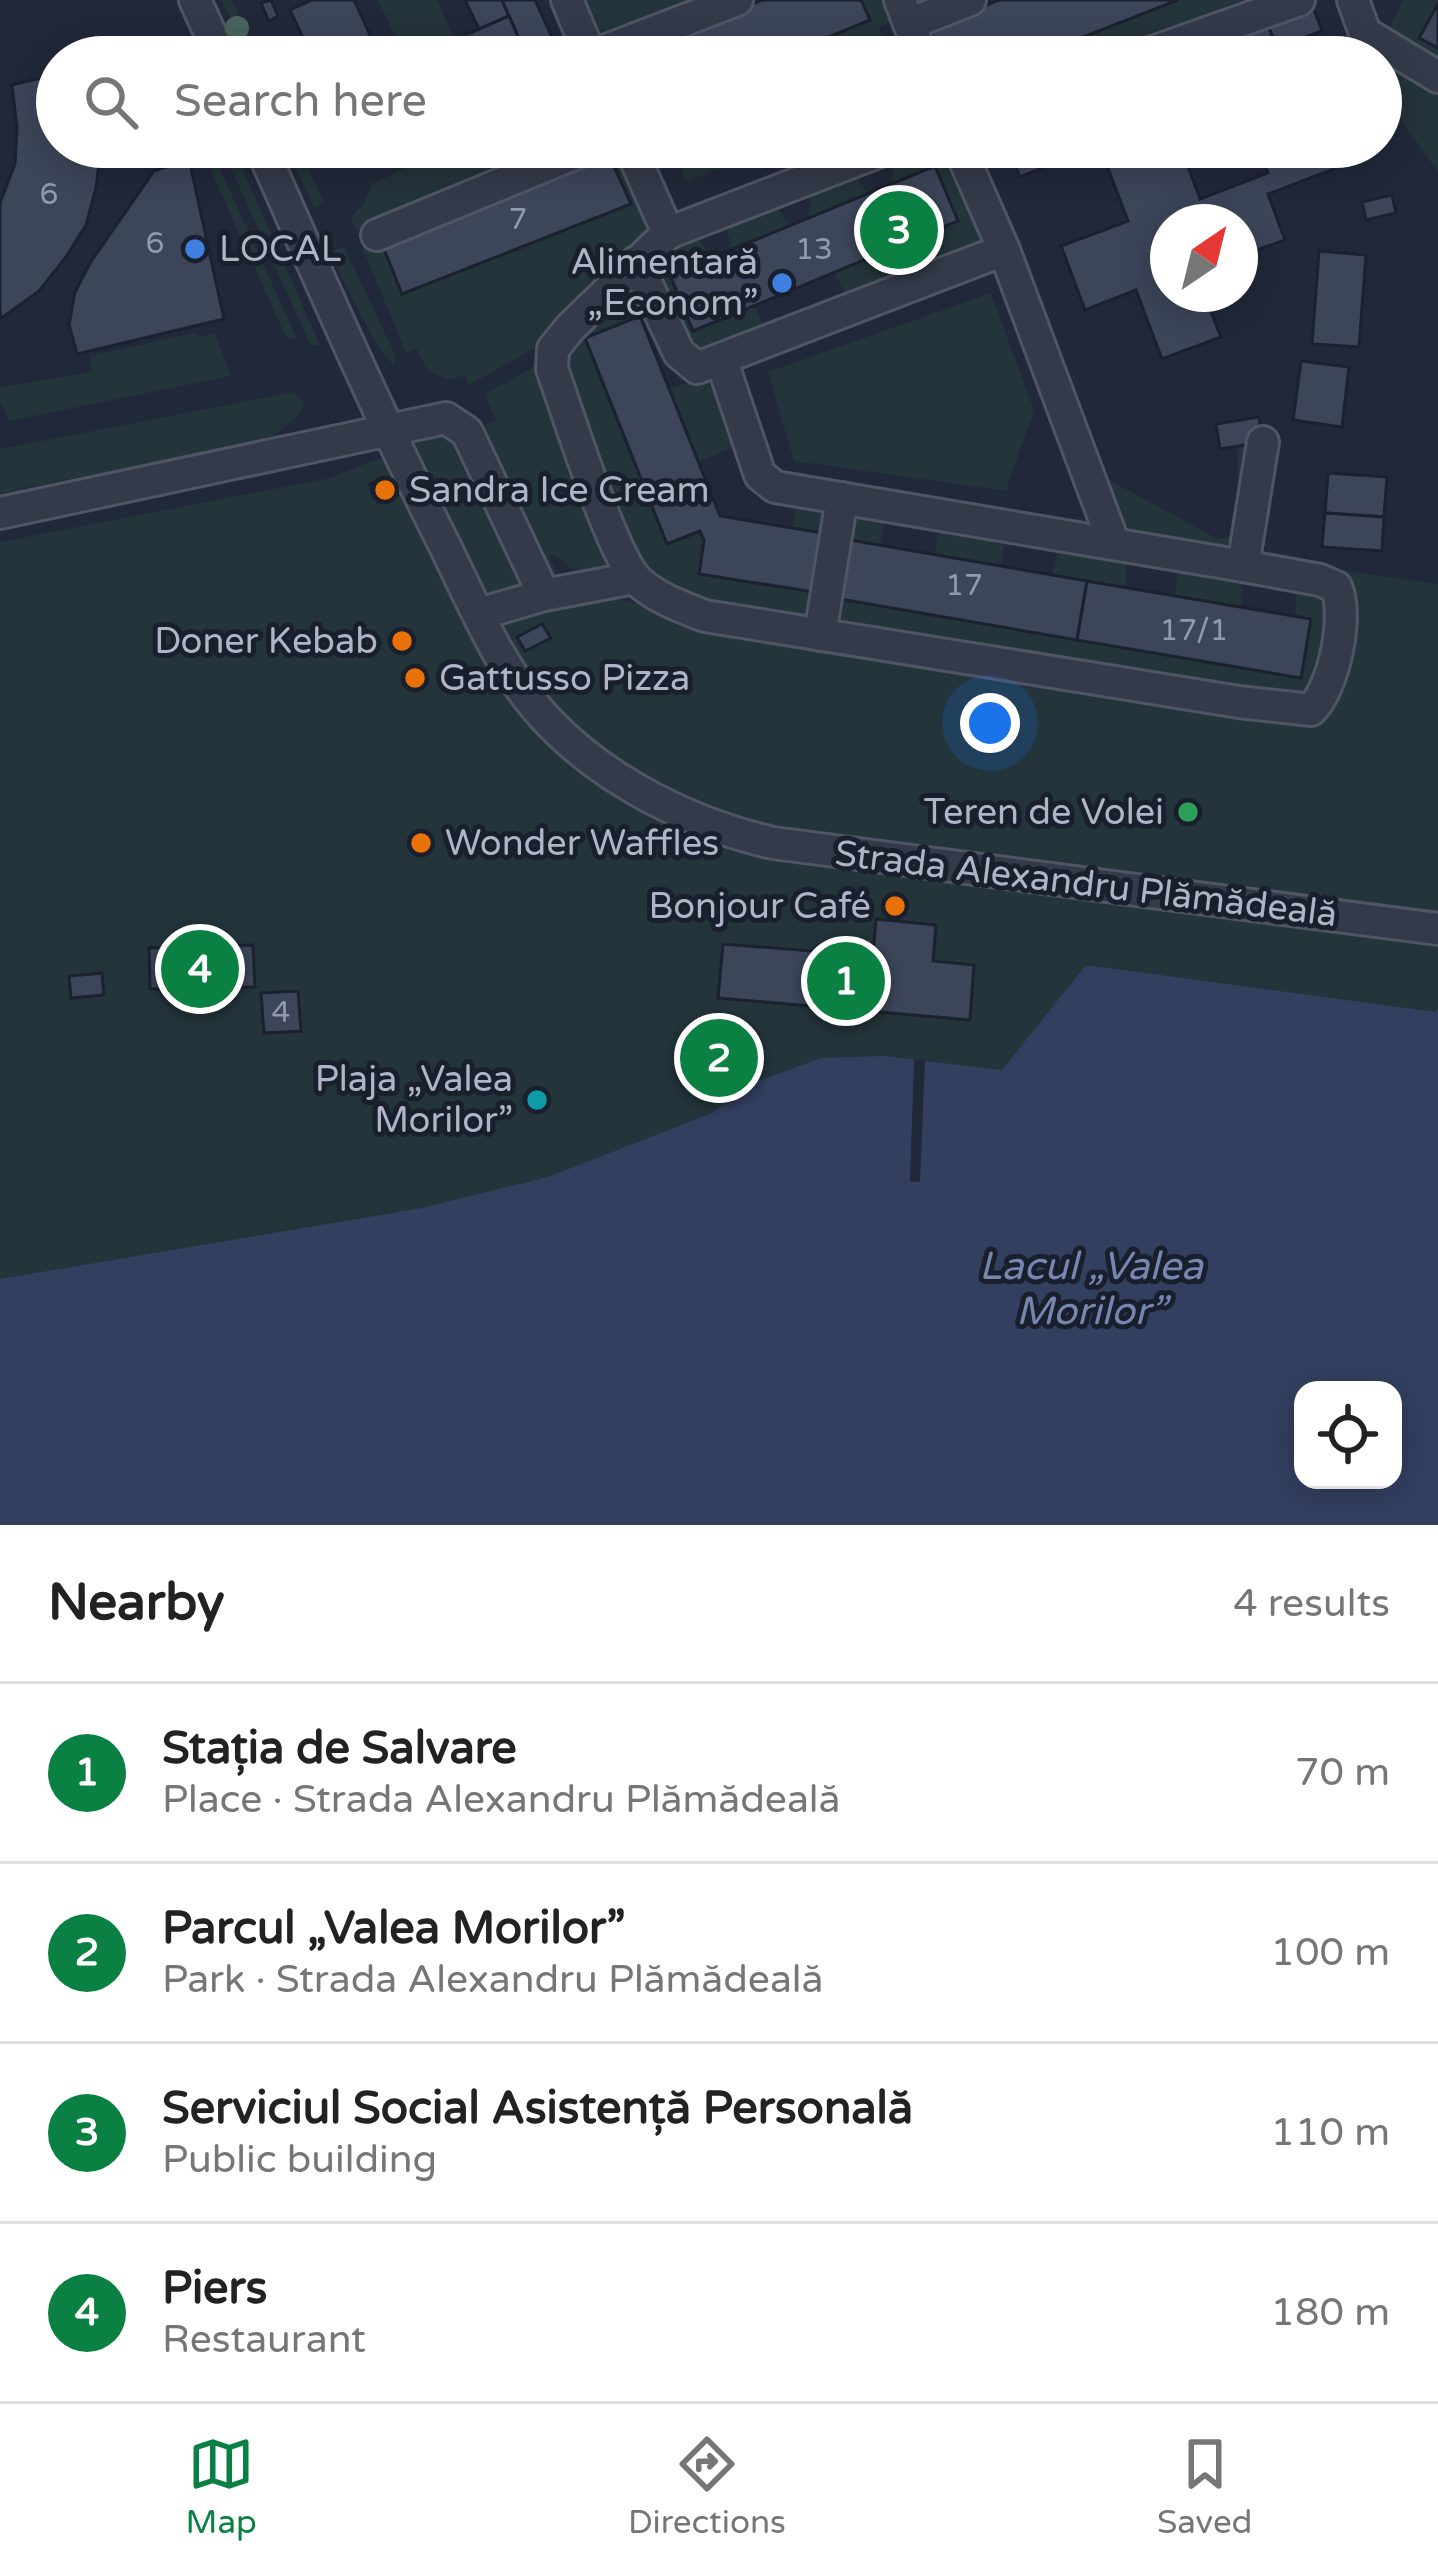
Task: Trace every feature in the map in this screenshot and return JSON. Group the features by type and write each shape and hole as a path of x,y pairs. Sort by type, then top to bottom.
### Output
{"street":[{"path":"195,0 211,36"},
{"path":"567,0 582,36"},
{"path":"645,36 737,0"},
{"path":"904,12 970,0"},
{"path":"1198,36 1299,0"},
{"path":"1353,0 1370,36"},
{"path":"1402,55 1438,76"},
{"name":"Strada Alexandru Plămădeală","path":"270,168 388,432 479,614 530,700 575,747 639,790 735,835 884,859 1438,929"},
{"path":"377,235 540,168"},
{"path":"639,168 668,233"},
{"path":"722,359 766,483 1320,580 1336,587 1342,601 1328,689 1311,710 705,616 634,578 616,543 552,369 553,349 597,298 668,233 837,168"},
{"path":"968,168 1004,250 1114,544"},
{"path":"636,262 679,353 698,368 1004,250"},
{"path":"0,513 438,418 461,425 544,595"},
{"path":"1243,566 1263,442"},
{"path":"820,634 842,498"},
{"path":"479,614 544,595 634,578"}],"shaded area":[{"path":"222,0 232,0 248,36 238,36"},
{"path":"378,0 437,0 453,36 394,36"},
{"path":"587,0 692,0 601,35"},
{"path":"861,0 889,0 897,19 879,27 882,36 832,36 869,21"},
{"path":"1178,0 1243,0 1150,36 1086,36"},
{"path":"1403,0 1438,0 1419,37 1438,48 1438,63 1402,45 1402,36 1396,36 1390,28"},
{"path":"1402,72 1438,92 1438,172 1402,121"},
{"path":"210,168 220,168 298,341 286,337"},
{"path":"230,168 242,168 320,345 311,346"},
{"path":"296,168 308,168 324,203 314,207"},
{"path":"405,168 507,168 356,231 351,217 363,205 372,184"},
{"path":"614,168 627,168 649,222 642,240 544,343 469,385 465,375 449,380 427,370 416,348 406,353 362,247 380,239 402,293 630,205"},
{"path":"681,168 722,168 686,182"},
{"path":"894,168 929,168 891,184"},
{"path":"935,168 959,168 986,229 983,244 930,265 916,239 958,221"},
{"path":"850,171 869,193 809,218 812,187"},
{"path":"766,204 778,208 790,226 733,249 727,233 733,218"},
{"path":"683,240 699,240 712,258 670,275 754,305 763,326 699,351 687,342 653,262"},
{"path":"344,246 396,357 394,366 375,342 329,252"},
{"path":"892,249 892,282 858,297 843,290 834,272"},
{"path":"632,288 652,312 585,339 667,543 700,531 704,541 700,574 814,592 812,617 804,625 723,613 679,595 651,572 629,543 597,473 563,366 571,338"},
{"path":"991,293 1034,410 1006,491 794,461 768,372"},
{"path":"194,333 200,337 215,333 231,376 9,421 0,401 0,387 92,372 90,356"},
{"path":"544,361 616,559 607,575 570,568 549,556 569,598 836,624 851,516 857,511 884,520 881,545 850,541 841,599 1300,678 1311,620 1295,617 1296,593 1332,569 1438,584 1438,1525 0,1525 0,542 330,478 445,432 458,437 487,429 496,420 485,394"},
{"path":"704,377 717,383 741,444 698,462 669,389"},
{"path":"293,392 304,402 298,416 269,440 0,493 0,449"},
{"path":"1246,444 1239,538 1221,552 1142,539 1121,521 1109,480 1218,539 1231,537 1237,528 1238,446"},
{"path":"804,502 827,509 828,533 792,528 796,509"},
{"path":"947,526 999,534 1004,543 1002,566 934,555 939,533"},
{"path":"1058,550 1126,559 1126,588 1052,575"},
{"path":"1186,568 1243,581 1241,607 1174,596 1178,574"}],"water":[{"name":"Lacul „Valea Morilor”","path":"1086,965 1436,1012 1438,1007 1438,1525 0,1525 0,1279 422,1208 548,1177 712,1113 753,1083 821,1058 884,1056 1002,1070"}],"pier":[{"path":"914,1060 925,1060 920,1182 910,1181"}],"building":[{"path":"271,0 278,16 269,21 261,3"},
{"path":"312,0 354,0 370,36 302,36 290,10"},
{"path":"465,0 502,0 509,16 479,29"},
{"path":"502,0 535,0 551,36 518,36"},
{"path":"762,0 861,0 870,20 832,36 674,36"},
{"path":"999,0 1178,0 1086,36 933,36 929,27"},
{"path":"1312,4 1322,31 1309,36 1272,36 1266,21"},
{"path":"1438,4 1438,48 1419,38"},
{"path":"509,16 518,36 463,36"},
{"path":"1266,21 1272,36 1226,36"},
{"path":"36,79 36,168 98,168 86,225 66,257 39,291 0,319 0,203 15,164 17,128 12,85"},
{"path":"191,168 224,319 77,354 69,325 75,292 154,171"},
{"path":"558,168 615,168 631,204 402,294 380,239"},
{"path":"930,168 936,168 958,221 693,331 670,275"},
{"path":"1016,168 1042,168 1020,177"},
{"path":"1108,168 1189,168 1200,199 1268,173 1266,168 1337,168 1268,194 1285,240 1258,250 1258,204 1150,204 1150,312 1211,312 1221,337 1162,359 1136,290 1085,310 1061,246 1128,221"},
{"path":"1392,195 1396,213 1366,220 1362,202"},
{"path":"1319,251 1366,255 1359,347 1312,344"},
{"path":"640,316 720,516 823,533 814,592 699,574 704,541 700,531 667,544 585,338"},
{"path":"1301,361 1349,367 1342,427 1293,420"},
{"path":"1259,417 1263,442 1220,449 1216,424"},
{"path":"1328,473 1387,477 1384,517 1325,513"},
{"path":"391,476 399,494 378,502 369,484"},
{"path":"1325,513 1384,517 1382,551 1322,547"},
{"path":"850,540 1087,581 1077,640 840,599"},
{"path":"1087,581 1311,619 1301,678 1077,640"},
{"path":"542,624 551,638 525,651 517,637"},
{"path":"876,919 936,925 933,961 974,965 970,1020 718,998 723,944 873,956"},
{"path":"253,945 255,987 150,989 149,948"},
{"path":"102,973 104,995 71,998 69,976"},
{"path":"298,991 301,1031 264,1033 261,993"}],"place":[{"name":"Serviciul Social Asistență Personală","path":"899,230"},
{"name":"LOCAL","path":"195,249"},
{"name":"Alimentară „Econom”","path":"782,283"},
{"name":"Sandra Ice Cream","path":"385,490"},
{"name":"Doner Kebab","path":"402,641"},
{"name":"Gattusso Pizza","path":"415,678"},
{"name":"Teren de Volei","path":"1188,812"},
{"name":"Wonder Waffles","path":"421,843"},
{"name":"Bonjour Café","path":"895,906"},
{"name":"Piers","path":"200,969"},
{"name":"Stația de Salvare","path":"846,981"},
{"name":"Parcul „Valea Morilor”","path":"719,1058"},
{"name":"Plaja „Valea Morilor”","path":"537,1100"}]}
